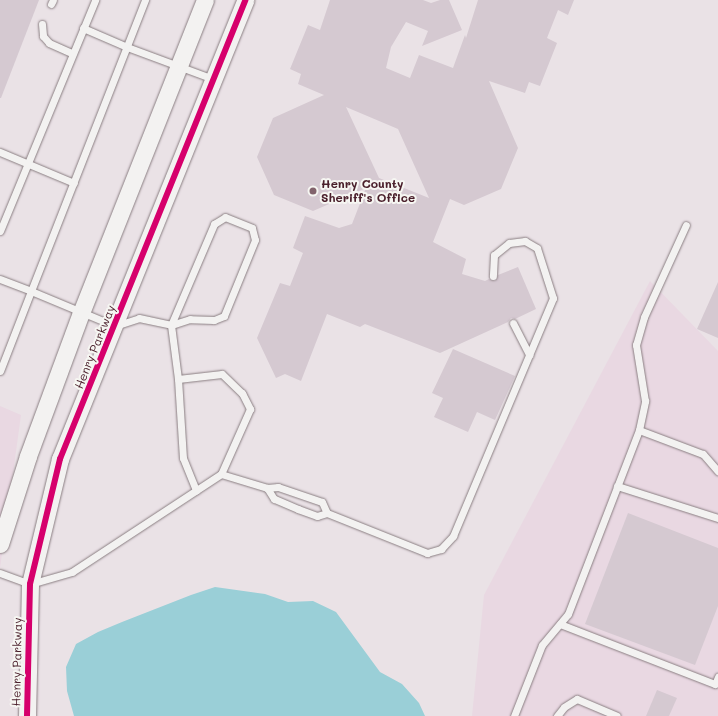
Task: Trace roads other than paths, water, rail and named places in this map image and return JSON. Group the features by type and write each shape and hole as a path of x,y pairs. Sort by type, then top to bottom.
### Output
{"street":[{"name":"Henry Parkway","path":"0,544 28,456 81,313 205,0"},
{"name":"Henry Parkway","path":"27,716 30,584 60,459 115,326 245,0"}],"lane":[{"path":"0,231 71,53 94,0"},
{"path":"0,371 145,0"},
{"path":"42,24 43,36 49,43 71,53"},
{"path":"83,28 127,47 179,65 213,80"},
{"path":"0,152 74,183"},
{"path":"115,326 140,318 171,325 190,319 214,320 224,316 255,240 252,228 225,217 214,224 171,325 178,379 184,458 196,490"},
{"path":"514,716 542,646 568,614 639,430 645,401 636,345 644,317 686,225"},
{"path":"267,488 274,499 317,516 328,513 427,553 441,548 453,536 552,298 536,248 524,241 508,243 494,255 493,276"},
{"path":"0,279 81,313"},
{"name":"Henry Parkway","path":"81,313 115,326"},
{"path":"513,323 529,355"},
{"path":"0,573 30,584 72,572 221,474 250,409 242,393 222,374 178,379"},
{"path":"639,430 703,454 718,471"},
{"path":"221,474 267,488 278,487 322,502 328,513"},
{"path":"617,486 718,518"},
{"path":"560,624 715,684 718,677"},
{"path":"557,716 564,707 577,699 616,716"}],"water":[{"path":"215,587 265,594 288,602 313,601 336,612 380,672 402,684 419,703 425,716 74,716 67,691 66,667 76,644 98,632 122,622"}],"place":[{"name":"Henry County Sheriff's Office","path":"313,191"}]}
